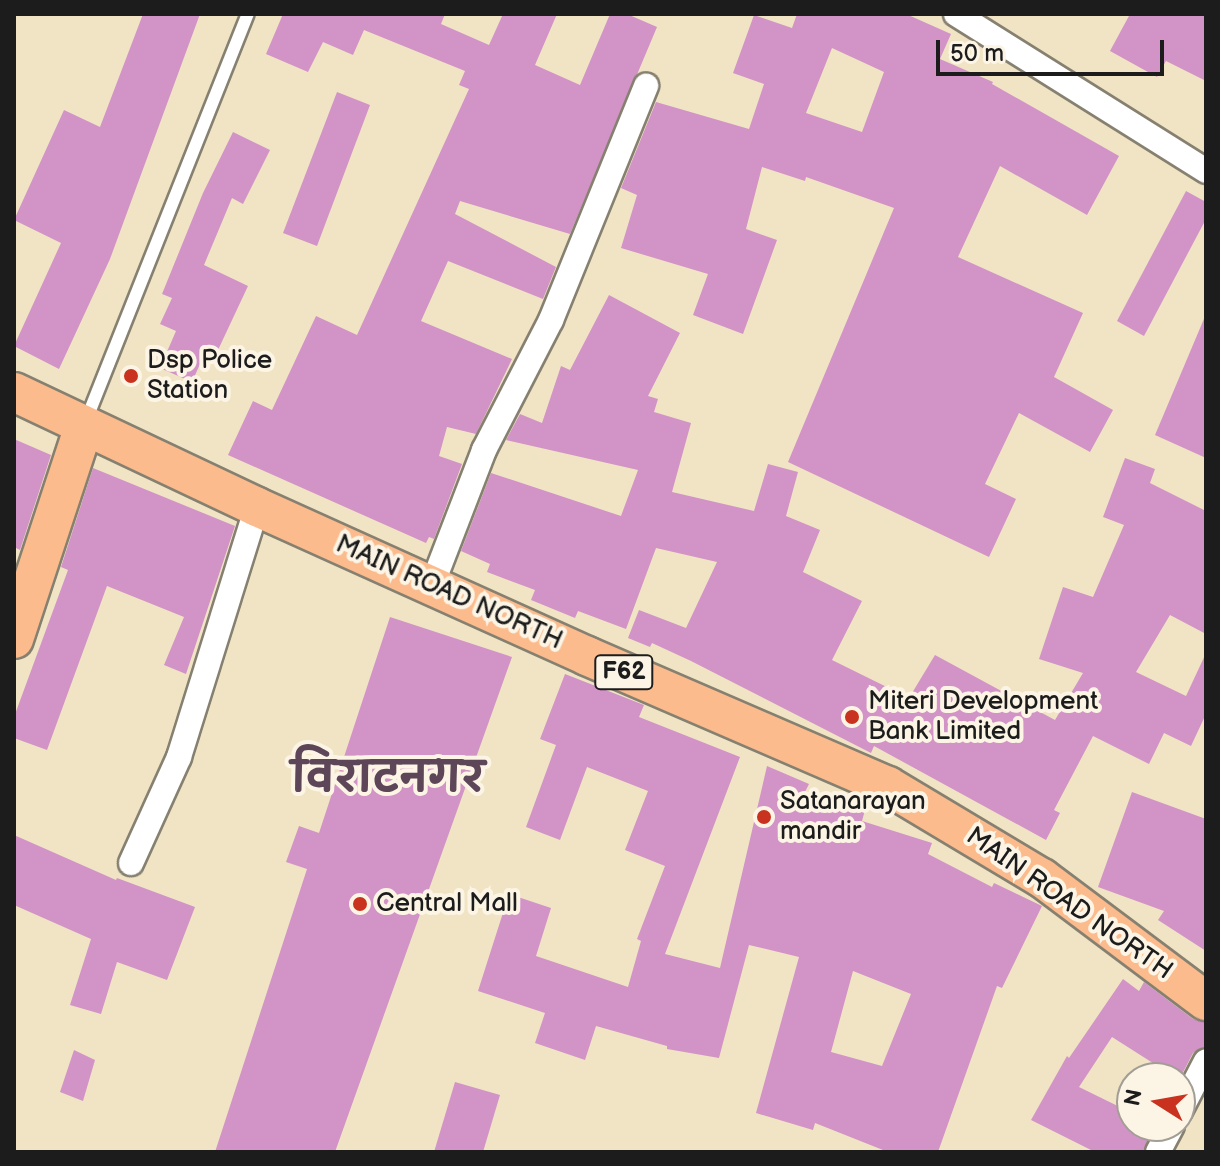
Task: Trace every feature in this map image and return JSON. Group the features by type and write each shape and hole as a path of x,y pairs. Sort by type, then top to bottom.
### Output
{"main road":[{"name":"MAIN ROAD NORTH","path":"14,392 257,507 888,786 1042,878 1206,1001"},
{"path":"14,639 84,426"}],"street":[{"path":"956,14 1206,171"},
{"path":"432,585 484,450 551,320 646,86"},
{"path":"131,863 179,757 257,507"},
{"path":"1196,1080 1206,1061"}],"lane":[{"path":"84,426 248,14"}],"building":[{"path":"143,14 200,14 110,259 59,369 14,346 61,243 14,220 64,110 100,127"},
{"path":"283,14 445,14 441,24 489,45 503,14 557,14 535,65 580,85 610,14 627,14 657,27 570,234 460,201 455,214 556,267 543,299 448,261 421,321 512,359 476,434 447,427 439,456 462,464 434,539 429,537 426,543 228,455 253,401 272,410 316,316 357,335 469,89 459,85 465,71 364,30 353,55 323,42 308,72 266,54"},
{"path":"797,14 906,14 951,34 940,59 993,82 1119,156 1087,215 1000,166 958,257 1083,313 1054,377 1113,410 1090,452 1019,413 985,484 1016,499 989,557 788,462 894,208 806,177 805,181 762,167 746,229 777,240 743,334 693,315 708,274 621,248 637,195 621,188 656,102 749,129 764,84 733,73 754,15 792,28","holes":["832,48 884,72 862,132 806,113"]},
{"path":"1130,14 1206,14 1206,81 1166,61 1157,77 1110,51"},
{"path":"337,92 370,105 317,246 283,233"},
{"path":"233,132 270,150 243,204 232,198 204,265 248,286 218,350 208,346 192,382 160,368 176,331 160,324 172,298 162,294 203,193"},
{"path":"1186,191 1206,202 1206,219 1144,336 1117,321"},
{"path":"609,295 680,333 648,396 658,399 654,412 691,423 672,492 754,511 768,464 798,472 786,516 820,530 803,572 862,601 832,660 909,698 935,655 1055,720 1083,673 1039,659 1063,587 1093,597 1124,525 1103,517 1125,458 1155,469 1150,483 1206,511 1206,634 1170,615 1136,672 1186,696 1206,653 1206,714 1191,746 1164,733 1149,764 1093,736 1054,810 1060,813 1046,840 874,746 871,753 691,661 652,643 650,647 628,638 639,610 686,628 717,562 656,548 626,629 578,611 575,618 531,600 535,590 487,572 490,564 461,551 491,473 621,516 638,470 506,440 520,414 542,423 561,366 570,370"},
{"path":"1206,314 1206,458 1155,435"},
{"path":"14,439 51,455 20,550 14,547"},
{"path":"93,468 235,526 186,674 164,665 184,617 107,586 47,750 14,738 14,717 68,570 61,567"},
{"name":"Central Mall","path":"390,617 512,657 335,1152 215,1152 307,869 286,862 299,826 319,833"},
{"path":"565,674 644,705 639,717 740,757 665,954 720,968 767,766 809,784 805,792 865,810 862,821 932,843 928,854 992,887 994,883 1042,906 1002,988 997,986 938,1152 888,1152 815,1123 813,1130 756,1113 799,957 749,945 719,1058 667,1049 667,1046 596,1026 585,1060 535,1043 545,1013 478,991 509,894 551,908 536,956 628,987 641,941 637,939 665,866 625,850 648,791 587,767 560,840 526,827 556,745 540,739","holes":["853,971 911,994 882,1066 831,1052"]},
{"path":"1132,792 1206,819 1206,951 1158,920 1164,911 1098,887"},
{"path":"14,835 116,880 195,907 167,980 117,962 101,1014 70,1005 91,939 14,905"},
{"path":"1123,979 1139,991 1144,982 1193,1019 1206,1023 1206,1046 1193,1053 1188,1062 1151,1062 1112,1037 1079,1087 1116,1105 1116,1142 1148,1142 1143,1152 1095,1152 1031,1120 1067,1056 1069,1058"},
{"path":"74,1050 95,1060 83,1101 60,1092"},
{"path":"455,1082 500,1095 483,1152 434,1152"}],"place":[{"name":"Dsp Police Station","path":"131,376"},
{"name":"Miteri Development Bank Limited","path":"852,717"},
{"name":"Satanarayan mandir","path":"764,817"},
{"name":"Central Mall","path":"360,904"}],"district":[{"name":"विराटनगर","path":"388,779"}]}
